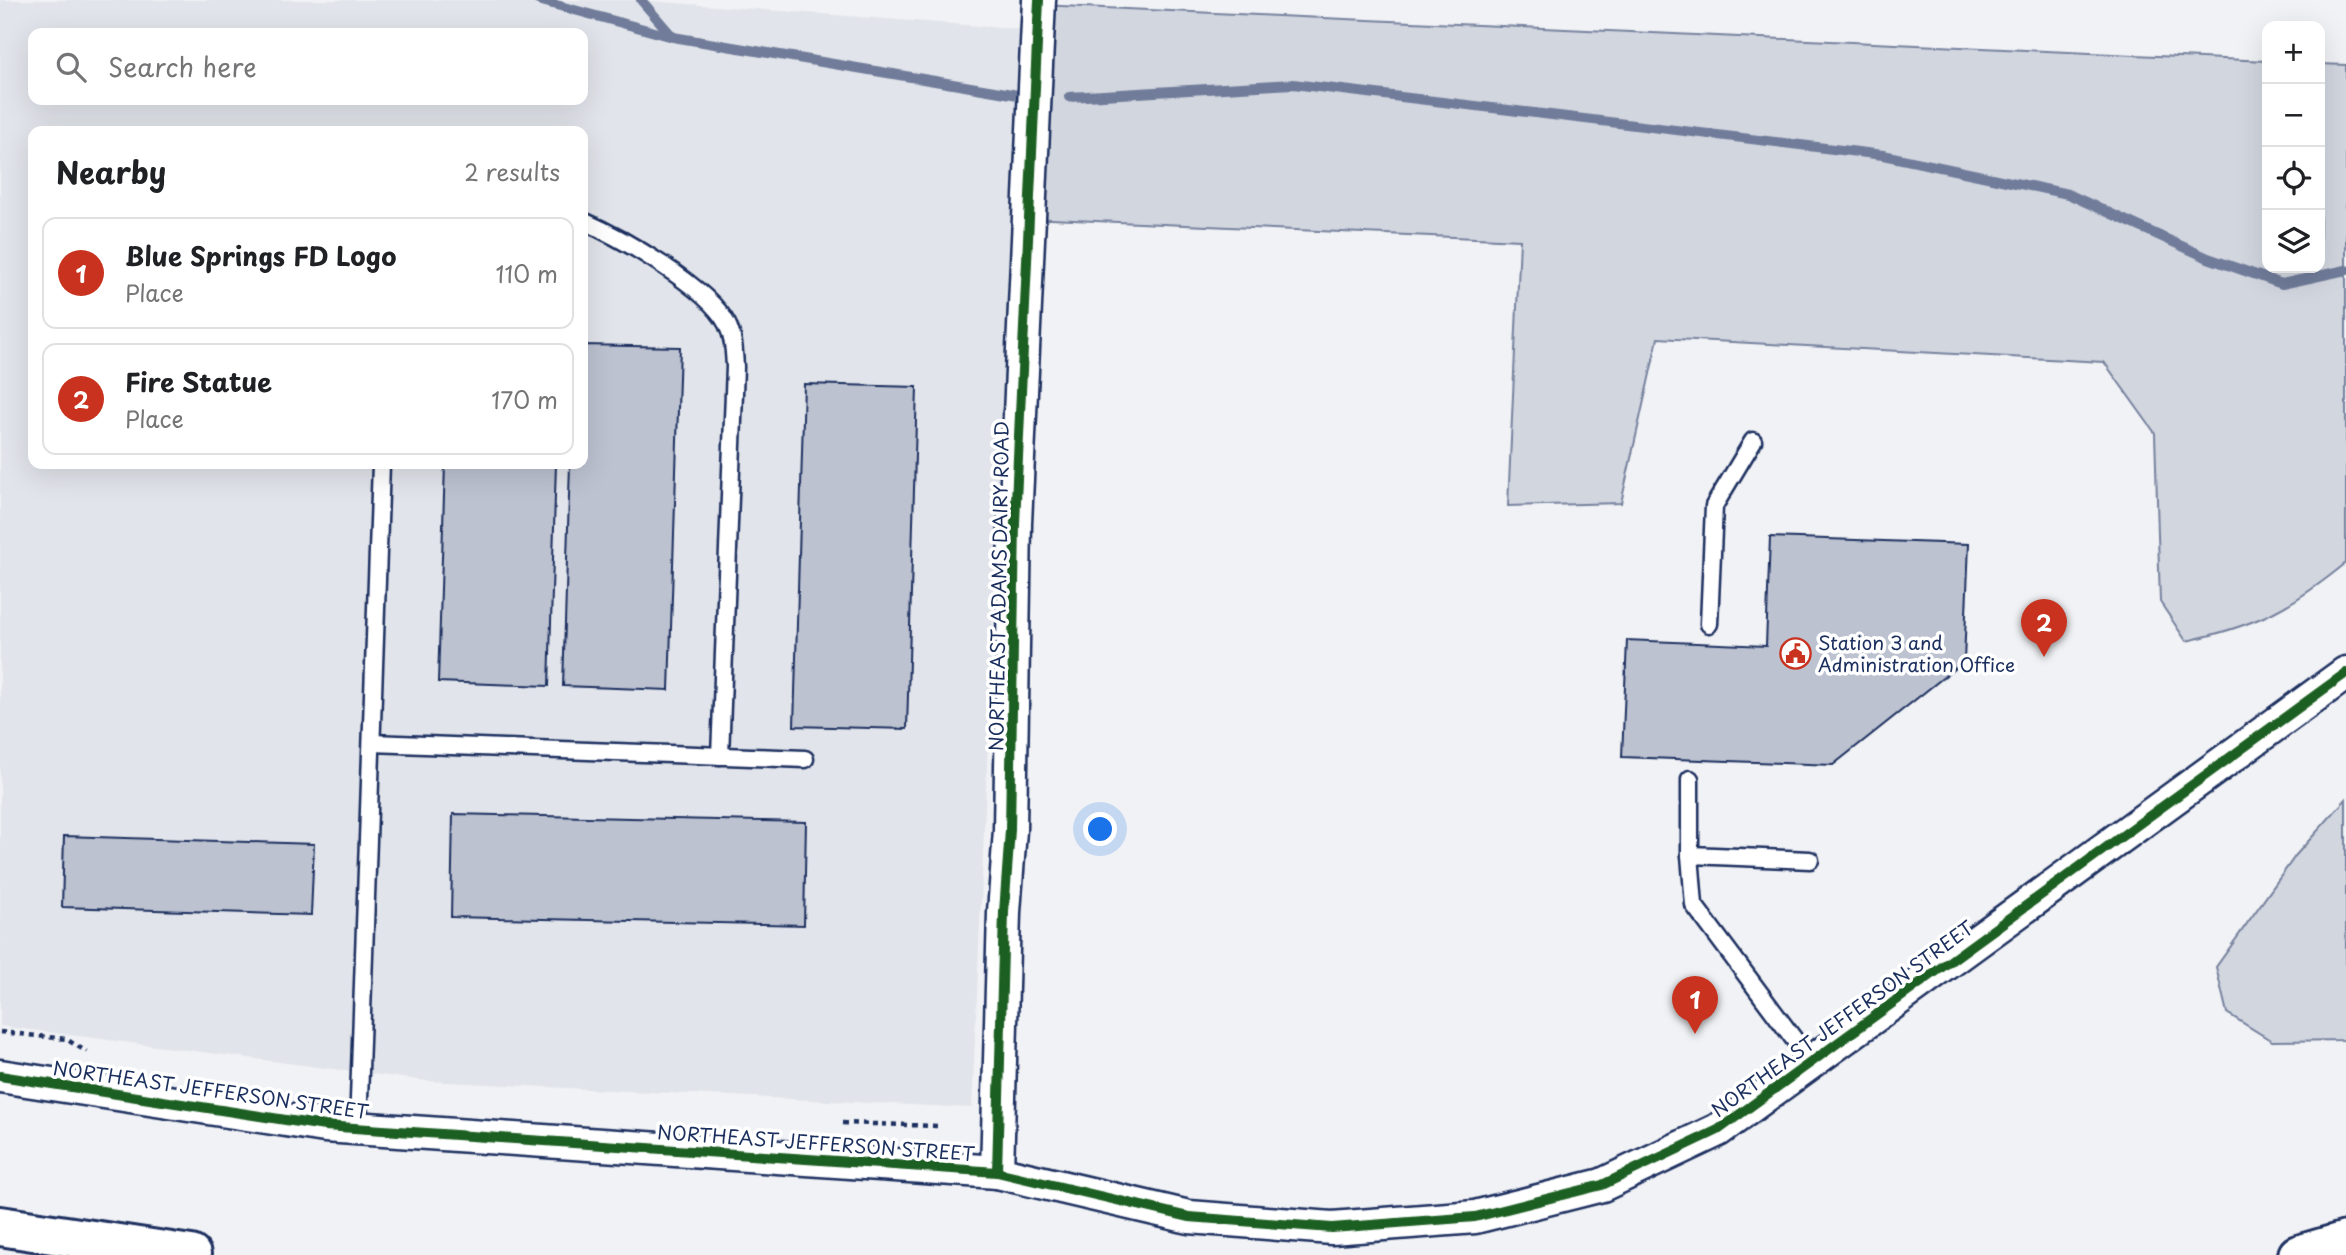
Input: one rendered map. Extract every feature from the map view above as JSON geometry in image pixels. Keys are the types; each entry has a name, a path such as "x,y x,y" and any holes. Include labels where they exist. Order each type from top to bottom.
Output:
{"highway":[{"path":"0,1226 191,1255"},
{"path":"2298,1255 2346,1241"}],"street":[{"name":"NORTHEAST ADAMS DAIRY ROAD","path":"997,1172 1004,912 1010,830 1015,511 1039,0"},
{"name":"NORTHEAST JEFFERSON STREET","path":"0,1076 358,1128 997,1172 1189,1217 1332,1228 1475,1217 1602,1185 1718,1130 2346,673"}],"lane":[{"path":"588,223 605,231 704,295 726,322 732,335 735,367 720,756"},
{"path":"1709,624 1714,506 1753,441"},
{"path":"358,1128 382,469"},
{"path":"372,743 805,759"},
{"path":"1690,779 1690,855 1694,905 1811,1062"},
{"path":"1690,855 1810,860"}],"path":[{"path":"0,1032 66,1039 94,1057"},
{"path":"832,1123 939,1126"}],"shaded area":[{"path":"0,0 635,0 1019,29 972,1108 426,1081 0,1026"},
{"path":"1039,5 2262,61 2262,273 2325,273 2325,64 2346,65 2346,563 2308,592 2272,613 2233,629 2186,641 2160,602 2155,433 2104,362 1658,338 1621,503 1508,506 1520,240 1029,218"},
{"path":"2346,799 2346,1040 2272,1041 2227,1013 2216,967 2296,855"}],"building":[{"path":"588,345 680,347 669,690 563,686 570,469 588,469"},
{"path":"804,384 917,387 907,729 794,726"},
{"path":"445,469 556,469 549,686 438,682"},
{"name":"Station 3 and Administration Office","path":"1770,537 1969,544 1964,661 1833,765 1622,757 1627,640 1766,646"},
{"path":"453,814 806,822 804,925 451,917"},
{"path":"64,836 314,844 311,915 62,907"}],"waterway":[{"path":"538,0 673,37 1018,95"},
{"path":"641,0 673,37"},
{"path":"1069,97 1293,84 1883,155 2068,194 2208,258 2282,284 2346,270"}],"cycle path":[{"path":"997,1172 1004,912 1010,830 1015,523 1039,0"},
{"path":"0,1076 325,1126 997,1172 1189,1217 1332,1228 1475,1217 1602,1185 1718,1130 2346,673"}],"place":[{"name":"Station 3 and Administration Office","path":"1795,653"},
{"name":"Fire Statue","path":"2044,657"},
{"name":"Blue Springs FD Logo","path":"1695,1034"}]}
